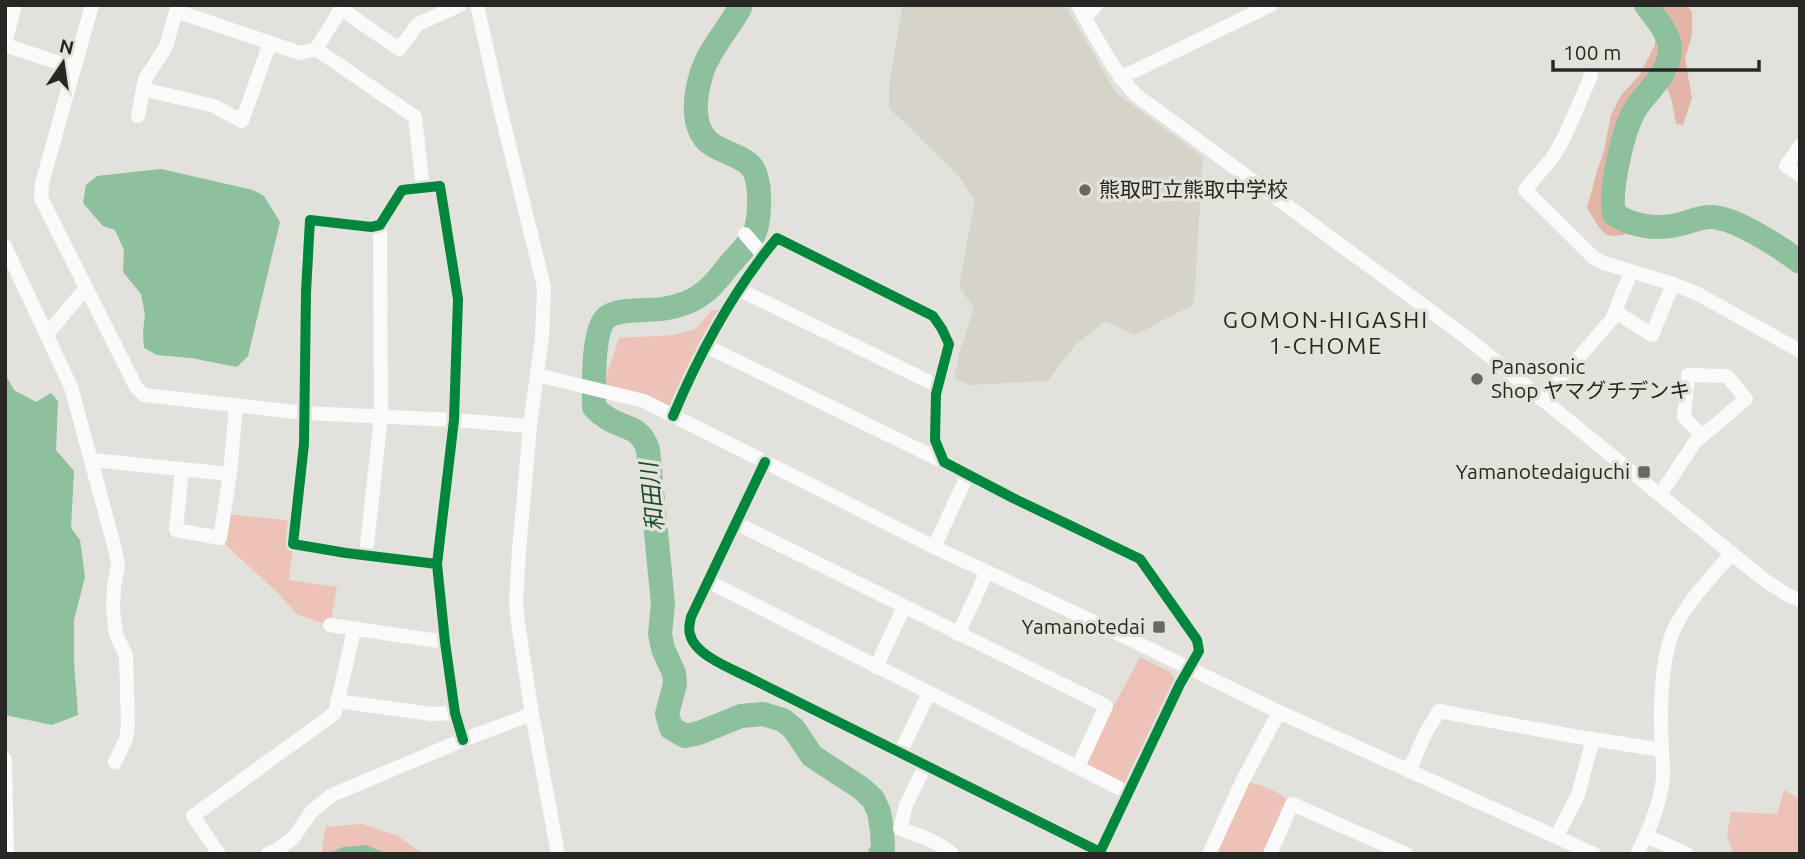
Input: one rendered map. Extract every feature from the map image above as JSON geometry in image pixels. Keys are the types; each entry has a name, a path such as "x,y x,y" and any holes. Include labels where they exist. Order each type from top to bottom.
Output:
{"street":[{"path":"15,5 5,44 74,68"},
{"path":"92,5 42,183 41,198 136,387 144,395 305,413 530,426"},
{"path":"138,116 145,79 166,47 176,11 300,53 316,49 341,9 399,49 418,24 460,5"},
{"path":"477,5 544,287 542,337 530,426 516,601 532,714 558,854"},
{"path":"1096,5 1081,12 1120,78 1136,95 1466,337 1763,579 1800,600"},
{"path":"1120,78 1271,5"},
{"path":"143,89 214,106 242,121 270,43"},
{"path":"316,49 415,117 424,188"},
{"path":"1591,76 1564,138 1553,157 1525,190 1594,258 1698,294 1800,351"},
{"path":"1800,145 1786,166 1800,175"},
{"path":"366,555 381,416 380,225 402,190 440,186 458,299 454,420 437,565 455,713 463,740"},
{"path":"380,225 371,227 310,220 304,444 293,544 437,565"},
{"path":"745,234 759,252"},
{"path":"673,416 706,346 759,252 777,238 933,316 949,344 936,394 935,440 944,462"},
{"path":"5,246 71,387 115,549 118,564 113,609 116,634 126,656 128,726 126,739 115,762"},
{"path":"1542,400 1616,313 1631,272"},
{"path":"1616,313 1652,335 1673,284"},
{"path":"47,334 86,288"},
{"path":"738,289 938,386"},
{"path":"706,346 1140,559 1197,640 1199,651 1100,852 750,678 709,657 696,647 689,634 691,617 765,462"},
{"path":"1660,495 1695,442 1746,399 1727,376 1688,374 1684,417 1702,436"},
{"path":"537,375 644,401 934,547 1188,669 1594,854"},
{"path":"182,470 176,530 220,538 230,474 236,406"},
{"path":"92,460 230,474"},
{"path":"934,547 968,474"},
{"path":"736,523 1107,706 1078,767"},
{"path":"1637,854 1659,800 1663,775 1664,669 1672,634 1683,612 1732,553"},
{"path":"958,634 987,572"},
{"path":"707,581 1129,793"},
{"path":"876,667 904,607"},
{"path":"330,625 445,642"},
{"path":"219,854 193,816 335,713 354,630"},
{"path":"900,753 929,693"},
{"path":"337,701 432,714 455,713"},
{"path":"1409,771 1425,734 1439,711 1662,750"},
{"path":"1209,854 1237,792 1279,712"},
{"path":"268,854 293,838 312,811 332,795 532,714"},
{"path":"1556,837 1578,795 1593,739"},
{"path":"5,759 7,854"},
{"path":"925,766 906,805 900,829 919,835 952,854"},
{"path":"1270,854 1292,804 1406,854"},
{"path":"1646,836 1687,854"}],"shaded area":[{"name":"熊取町立熊取中学校","path":"902,5 1065,5 1120,96 1203,157 1194,304 1135,335 1105,321 1075,345 1048,381 969,385 954,378 974,308 959,287 975,200 951,168 889,108 889,88"},
{"path":"1636,5 1687,5 1692,12 1692,35 1685,59 1692,98 1683,125 1676,124 1668,91 1661,81 1655,78 1635,106 1623,130 1609,205 1616,220 1639,231 1612,236 1598,226 1587,208 1604,151 1611,115 1622,94 1639,76 1655,45 1655,29"},
{"path":"161,169 253,190 264,196 280,222 248,356 237,367 157,355 144,348 145,314 141,294 123,272 124,250 115,230 103,226 83,203 86,185 97,176"},
{"path":"712,310 726,310 673,416 603,390 619,338 673,335 696,329"},
{"path":"5,374 14,390 36,402 51,393 58,401 56,450 74,471 71,528 80,540 85,577 74,620 78,715 52,725 5,715"},
{"path":"224,514 296,521 289,580 337,587 330,625 298,615 229,548 220,538"},
{"path":"1140,657 1170,672 1180,684 1129,793 1078,767 1106,706 1115,704"},
{"path":"1243,780 1276,792 1292,804 1270,854 1209,854"},
{"path":"1784,790 1800,799 1800,854 1733,854 1727,835 1731,812 1777,814"},
{"path":"362,824 398,836 423,854 321,854 326,827"},
{"path":"366,845 388,854 328,854 343,847"}],"waterway":[{"name":"和田川","path":"740,5 705,64 697,93 696,114 702,134 709,142 744,161 755,172 759,196 756,229 745,247 714,284 698,297 672,307 624,311 606,318 601,325 596,347 594,407 610,420 635,431 645,441 648,450 663,604 660,634 663,649 674,673 675,684 667,714 671,728 685,736 741,716 763,714 783,720 794,729 812,756 873,799 879,812 882,830 883,849 880,854"},
{"path":"1646,5 1667,36 1669,56 1663,72 1636,108 1626,130 1615,175 1614,214 1629,222 1655,227 1673,226 1705,217 1723,219 1758,235 1800,262"}],"cycle path":[{"path":"437,564 293,544 304,444 310,220 371,227 380,225 402,190 440,186 458,299 454,420 437,564 455,713 463,740"},
{"path":"673,416 718,323 777,238 933,316 949,344 936,394 935,440 944,462 1140,559 1197,640 1199,651 1180,684 1100,852 724,666 706,655 693,642 689,632 691,617 765,462"}],"place":[{"name":"熊取町立熊取中学校","path":"1085,190"},
{"name":"Panasonic Shop ヤマグチデンキ","path":"1477,379"},
{"name":"Yamanotedaiguchi","path":"1644,472"},
{"name":"Yamanotedai","path":"1159,627"}],"district":[{"name":"GOMON-HIGASHI 1-CHOME","path":"1326,333"}]}
